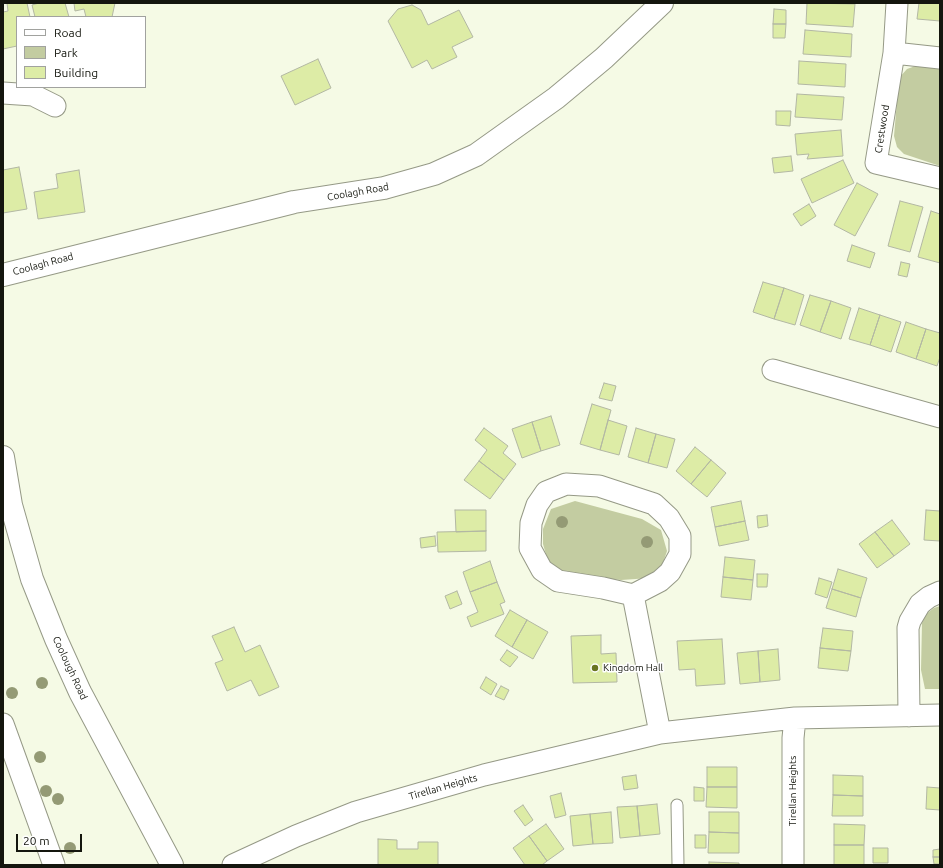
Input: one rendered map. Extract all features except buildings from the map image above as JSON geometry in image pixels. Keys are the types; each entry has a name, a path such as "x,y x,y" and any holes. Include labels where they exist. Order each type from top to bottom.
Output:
{"street":[{"name":"Coolagh Road","path":"3,275 294,202 384,188 434,174 476,155 550,103 604,58 662,3"},
{"name":"Crestwood","path":"897,3 894,53 876,163 940,178"},
{"path":"894,53 940,58"},
{"path":"3,92 33,95 55,106"},
{"path":"773,370 940,417"},
{"name":"Coolough Road","path":"3,457 11,505 32,579 56,639 80,692 172,865"},
{"path":"566,484 599,486 654,504 669,518 680,536 680,554 670,572 660,581 633,595 603,588 558,581 542,570 530,548 531,523 537,506 546,492 566,484"},
{"path":"909,716 908,628 910,620 920,604 929,597 940,592"},
{"path":"633,595 660,733"},
{"name":"Tirellan Heights","path":"233,865 296,836 356,812 484,775 660,733 795,718 940,715"},
{"name":"Tirellan Heights","path":"793,865 793,738 795,718"},
{"path":"3,724 54,865"}],"lane":[{"path":"677,805 678,865"}],"green space":[{"path":"921,64 940,68 940,166 904,154 897,147 894,136 899,78 907,69"},
{"path":"575,501 642,519 661,530 667,551 662,566 650,578 621,580 563,575 549,565 543,544 543,529 551,509"},
{"path":"940,606 940,689 925,689 921,670 922,623 926,614 934,608"}],"place":[{"name":"Kingdom Hall","path":"595,668"}]}
